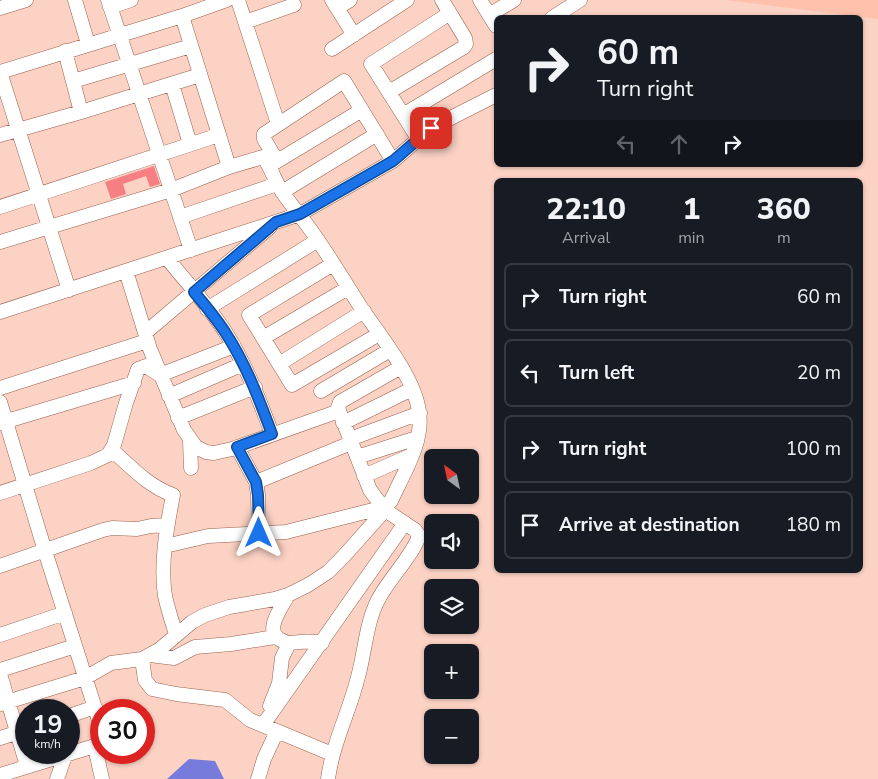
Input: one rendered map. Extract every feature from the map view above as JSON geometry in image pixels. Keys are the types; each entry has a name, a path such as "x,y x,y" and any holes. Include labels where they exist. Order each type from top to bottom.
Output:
{"street":[{"path":"0,8 26,0"},
{"path":"75,0 88,44"},
{"path":"131,0 109,3 190,250"},
{"path":"69,290 0,72 228,0"},
{"path":"238,0 278,124"},
{"path":"350,0 334,4 354,35"},
{"path":"332,49 407,0"},
{"path":"389,92 466,44 465,38 442,0"},
{"path":"480,0 493,21"},
{"path":"499,15 514,0"},
{"path":"557,15 580,0"},
{"path":"245,22 294,4"},
{"path":"419,140 371,64 450,12"},
{"path":"182,16 229,167"},
{"path":"73,81 191,46"},
{"path":"65,51 82,112"},
{"path":"403,115 494,60"},
{"path":"0,135 82,112 200,75"},
{"path":"268,164 274,156 263,136 266,132 344,81 393,161"},
{"path":"172,84 190,144"},
{"path":"0,312 300,214 393,161 431,128 444,120 494,96"},
{"path":"268,164 362,110"},
{"path":"180,217 279,188 377,134"},
{"path":"0,207 219,136"},
{"path":"0,242 171,190 229,167 261,157 268,164 279,188 318,240 390,350 412,388 420,414 418,438 412,455 391,501 328,572 288,595 229,607 205,615 192,622 146,657"},
{"path":"0,388 146,337 194,292 276,222"},
{"path":"207,309 318,240"},
{"path":"167,258 234,346 255,387 272,434"},
{"path":"333,264 249,316 292,385 379,334"},
{"path":"126,271 160,375 190,441 191,468"},
{"path":"263,338 348,288"},
{"path":"279,364 364,312"},
{"path":"160,375 234,346"},
{"path":"321,391 390,350"},
{"path":"169,396 243,364"},
{"path":"0,493 108,455 112,450 138,369 146,366 160,375"},
{"path":"328,779 332,754 359,676 370,623 377,602 418,539 418,533 384,509 370,490 338,408 340,402 401,367"},
{"path":"3,422 134,383"},
{"path":"178,418 255,387"},
{"path":"190,441 206,452 214,453 272,434 341,417 412,388"},
{"path":"0,402 3,422 25,485 92,699"},
{"path":"256,482 350,441 420,414"},
{"path":"357,456 418,438"},
{"path":"237,447 256,482 259,533"},
{"path":"112,450 158,490 173,495 165,546 165,596 176,634"},
{"path":"364,476 412,455"},
{"path":"165,546 208,536 286,532 384,509"},
{"path":"266,720 405,523"},
{"path":"0,566 112,528 132,530 167,525"},
{"path":"275,637 272,633 272,627 288,595"},
{"path":"0,635 65,613"},
{"path":"4,703 85,678 111,663 146,657 174,658 195,647 275,637 289,643 322,642"},
{"path":"266,720 278,683 282,658 289,643"},
{"path":"0,670 76,646"},
{"path":"146,657 145,680 152,689 225,700 241,714 266,720 276,732 332,754"},
{"path":"0,674 4,703 15,720"},
{"path":"258,779 264,759 276,732"},
{"path":"0,738 15,733"},
{"path":"0,775 35,764"},
{"path":"57,779 62,764"},
{"path":"100,764 102,779"}],"shaded area":[{"path":"726,0 878,0 878,19 863,17 863,15 846,15"},
{"path":"189,759 215,761 224,779 167,779"}],"building":[{"path":"154,166 160,184 150,187 146,176 123,184 126,194 111,199 105,182"}],"route":[{"path":"259,533 256,482 237,447 272,434 255,387 234,346 225,331 194,292 276,222 300,214 393,161 431,128"}]}
